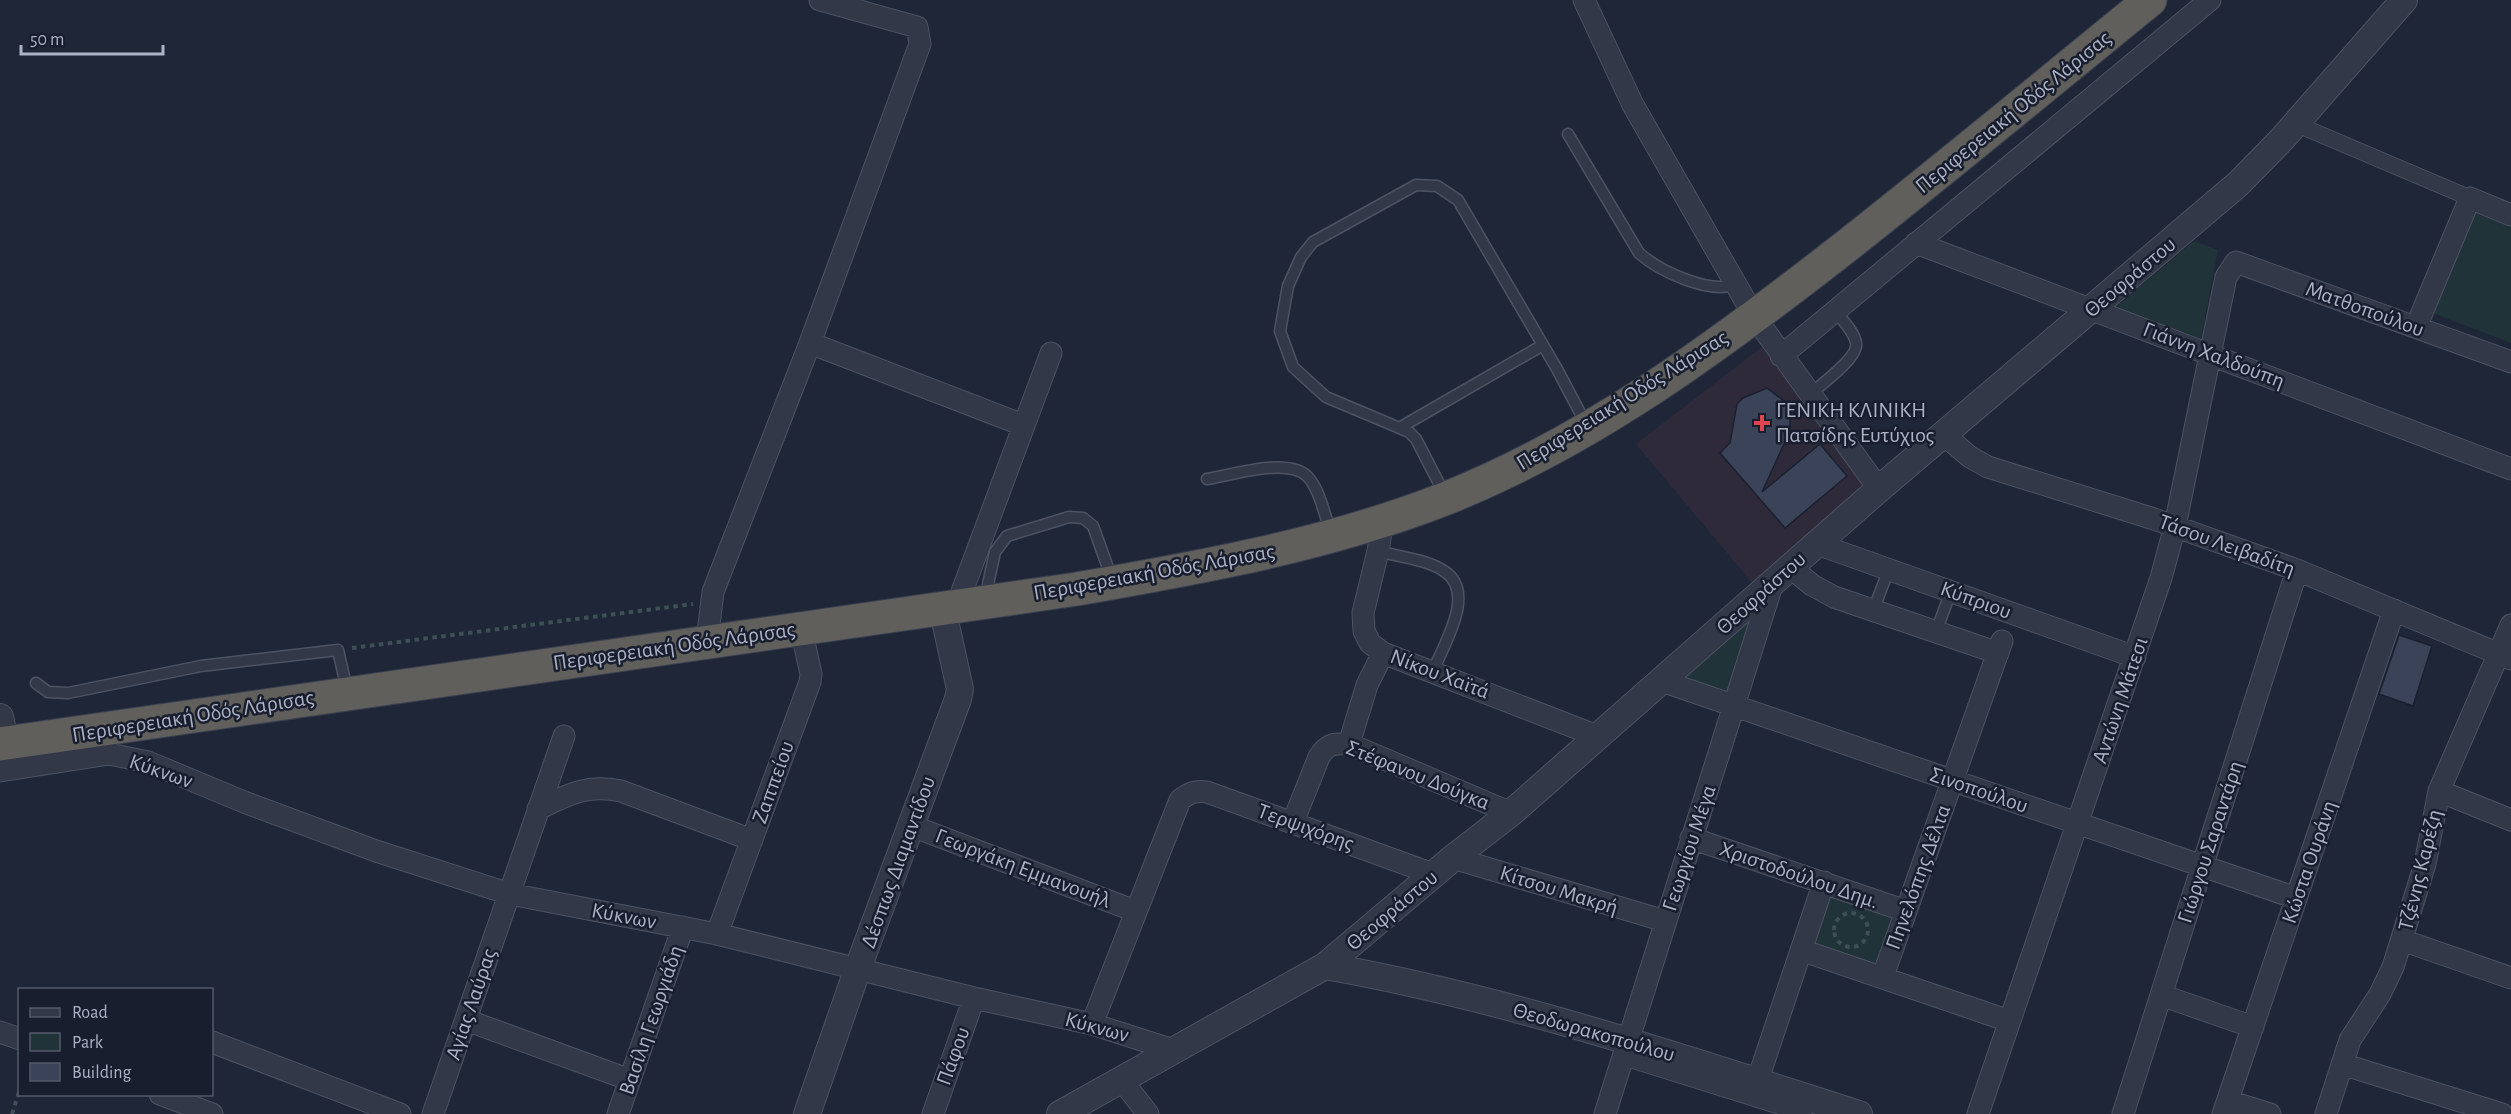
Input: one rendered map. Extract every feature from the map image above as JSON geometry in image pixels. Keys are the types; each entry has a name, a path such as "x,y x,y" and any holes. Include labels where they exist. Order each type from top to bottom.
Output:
{"highway":[{"name":"Περιφερειακή Οδός Λάρισας","path":"2,744 106,742 348,692 1114,582 1241,559 1383,520 1446,498 1512,469 1588,427 1659,383 1754,316 1884,216 2150,0"}],"street":[{"path":"707,641 711,602 810,343 920,44 916,27 820,0"},
{"path":"1584,0 1629,97 1754,316 1879,489"},
{"path":"1781,356 2210,0"},
{"name":"Θεοφράστου","path":"1060,1114 1325,966 1443,866 1511,813 1879,489 2238,184 2296,124 2404,0"},
{"path":"2296,124 2511,215"},
{"path":"2416,327 2470,198"},
{"name":"Γιάννη Χαλδούπη","path":"1916,243 2511,469"},
{"name":"Ματθοπούλου","path":"2226,277 2236,262 2511,362"},
{"name":"Αντώνη Μάτεσι","path":"1978,1114 2135,657 2175,526 2226,277"},
{"path":"810,343 1023,425"},
{"path":"961,605 1023,425 1051,352"},
{"name":"Τάσου Λειβαδίτη","path":"1944,435 1970,457 1988,467 2175,526 2297,570 2505,656"},
{"name":"Νίκου Χαϊτά","path":"1383,520 1363,613 1364,631 1370,643 1383,653 1597,736"},
{"name":"Κύπριου","path":"1817,544 2135,657"},
{"name":"Γιώργου Σαραντάρη","path":"2123,1114 2297,570"},
{"path":"1782,575 1873,611 1936,632"},
{"name":"Γεωργίου Μέγα","path":"1605,1114 1691,838 1782,575"},
{"name":"Δέσπως Διαμαντίδου","path":"807,1114 858,968 958,699 961,605"},
{"name":"Κώστα Ουράνη","path":"2225,1107 2394,610"},
{"name":"Τζένης Καρέζη","path":"2326,1114 2350,1040 2388,979 2425,864 2439,791 2505,656 2511,625"},
{"name":"Ζαππείου","path":"717,934 810,682 811,674 801,628"},
{"name":"Πηνελόπης Δέλτα","path":"1883,976 2000,647 1936,632"},
{"path":"1349,744 1367,685 1383,653"},
{"name":"Σινοπούλου","path":"1662,681 2296,898"},
{"name":"Αγίας Λαύρας","path":"433,1114 564,736"},
{"name":"Κύκνων","path":"106,742 244,802 376,851 510,894 717,934 974,998 1092,1024 1173,1050"},
{"name":"Στέφανου Δούγκα","path":"1293,822 1324,748 1334,743 1349,744 1511,813"},
{"path":"538,809 583,790 602,788 621,791 752,840"},
{"name":"Τερψιχόρης","path":"1135,911 1180,800 1198,791 1207,792 1293,822 1443,866"},
{"path":"2439,791 2511,820"},
{"name":"Γεωργάκη Εμμανουήλ","path":"912,826 1135,911"},
{"name":"Χριστοδούλου Δημ.","path":"1691,838 1906,911"},
{"name":"Κίτσου Μακρή","path":"1443,866 1665,921"},
{"path":"1757,1082 1824,882"},
{"path":"1092,1024 1135,911"},
{"name":"Βασίλη Γεωργιάδη","path":"618,1114 682,927"},
{"path":"2402,940 2511,978"},
{"path":"1801,950 1883,976 2009,1022"},
{"name":"Θεοδωρακοπούλου","path":"1325,966 1394,978 1466,995 1625,1049 1757,1082 1859,1114"},
{"path":"2161,995 2253,1027"},
{"name":"Πάφου","path":"933,1114 974,998"},
{"path":"466,1020 630,1080"},
{"path":"0,1032 18,1038"},
{"path":"213,1042 400,1114"},
{"path":"1625,1049 1804,1114"},
{"path":"2342,1064 2475,1110 2502,1114"},
{"path":"1121,1079 1148,1114"},
{"path":"166,1096 212,1114"},
{"path":"2225,1107 2270,1114"}],"lane":[{"path":"1568,134 1639,253 1666,272 1722,289 1736,284"},
{"path":"1446,498 1416,439 1401,427 1369,417 1326,397 1293,367 1280,331 1288,286 1301,257 1313,242 1416,185 1437,186 1458,201 1543,345 1588,427"},
{"path":"1809,395 1853,356 1857,345 1854,336 1835,311"},
{"path":"1401,427 1543,345"},
{"path":"1207,479 1277,466 1299,471 1307,476 1313,485 1332,535"},
{"path":"961,605 1007,536 1069,518 1083,518 1093,526 1114,582"},
{"path":"1378,551 1427,564 1444,571 1455,580 1460,594 1459,608 1433,671"},
{"path":"1873,611 1889,569"},
{"path":"1936,632 1951,591"},
{"path":"36,683 48,692 68,693 201,666 338,650 348,692"}],"path":[{"path":"338,650 711,602"},
{"path":"1854,912 1862,916 1869,930 1861,945 1850,948 1840,944 1834,935 1834,924 1838,917 1854,912"},
{"path":"12,1114 18,1095"}],"shaded area":[{"path":"1763,346 1870,486 1754,585 1636,444"}],"green space":[{"path":"2473,208 2511,224 2511,343 2430,312"},
{"path":"2194,241 2218,250 2201,338 2115,308"},
{"path":"1748,618 1751,619 1725,700 1678,682"},
{"path":"1826,895 1892,917 1874,969 1808,947"}],"building":[{"path":"1767,388 1784,401 1790,416 1790,431 1762,492 1820,444 1847,476 1785,528 1720,453 1730,443 1737,404 1743,398"},
{"path":"2399,635 2432,646 2413,706 2379,694"}],"place":[{"name":"ΓΕΝΙΚΗ ΚΛΙΝΙΚΗ Πατσίδης Ευτύχιος","path":"1762,423"}]}
